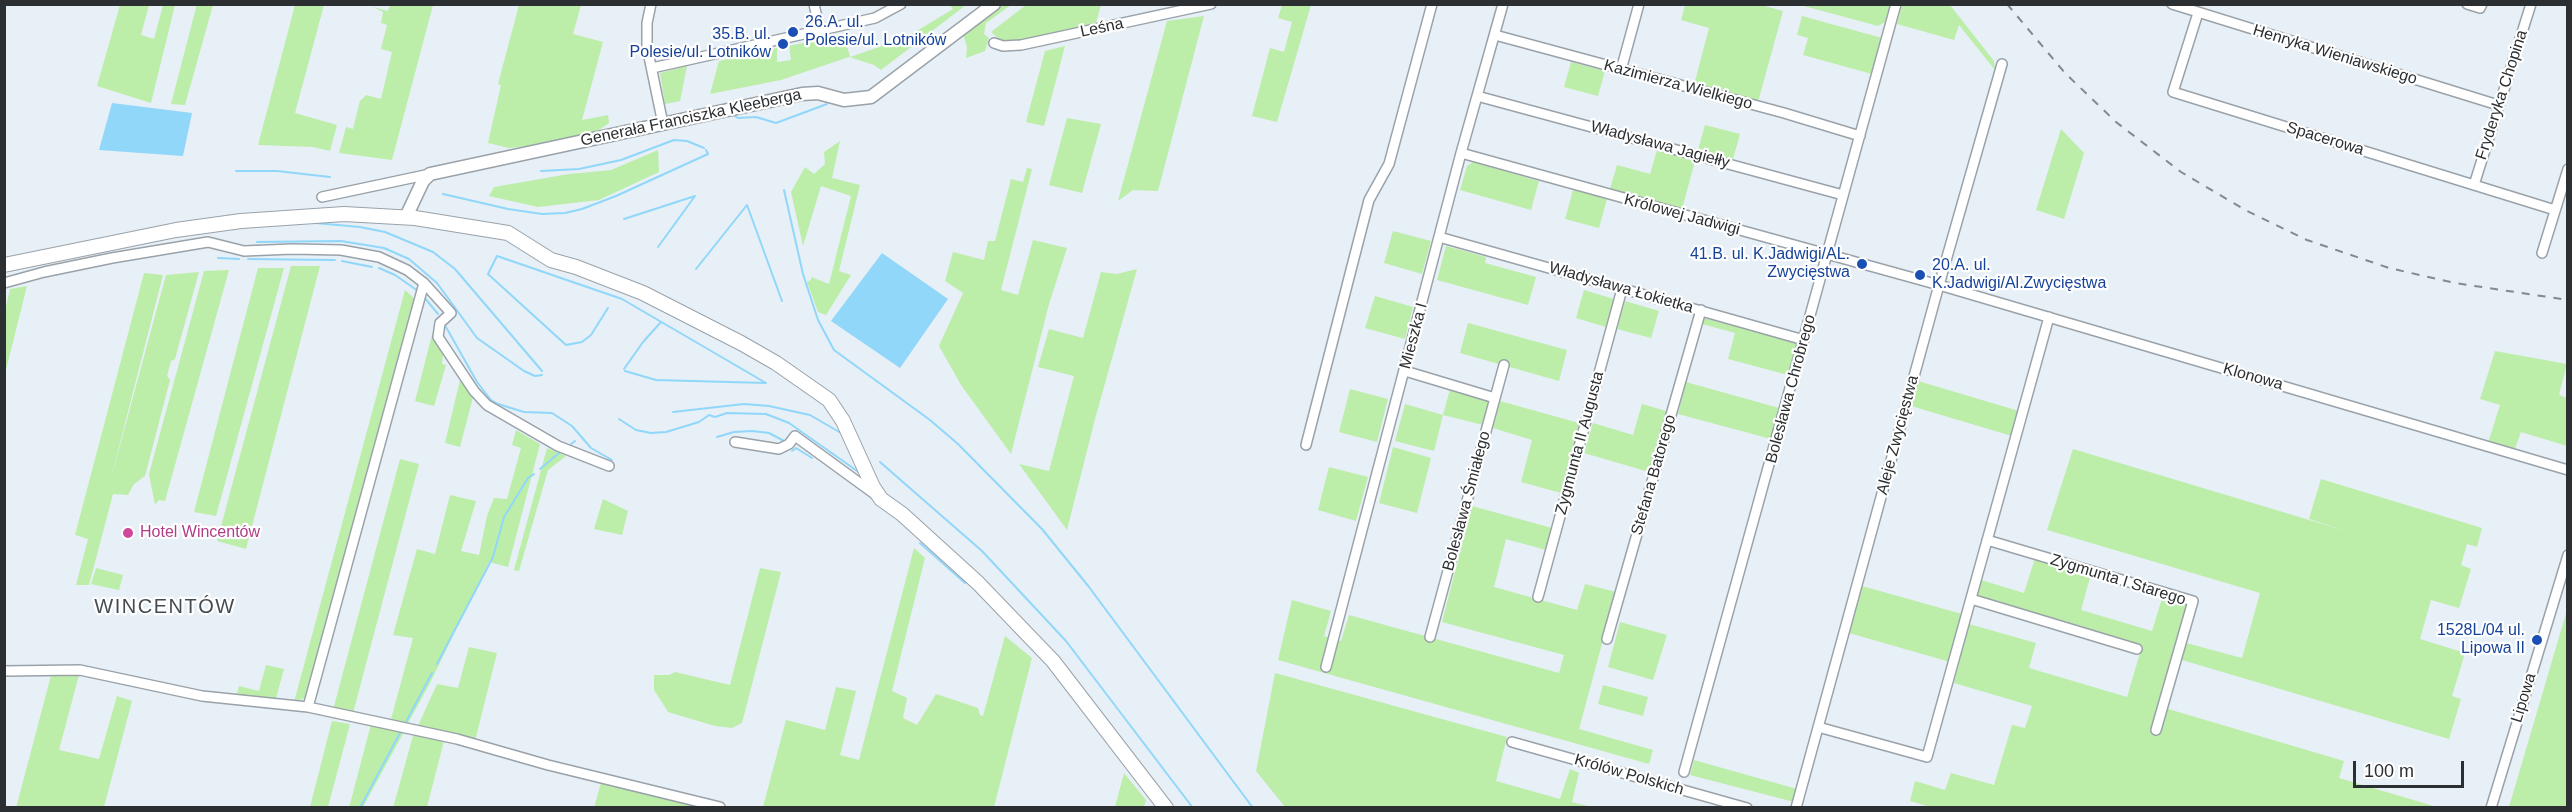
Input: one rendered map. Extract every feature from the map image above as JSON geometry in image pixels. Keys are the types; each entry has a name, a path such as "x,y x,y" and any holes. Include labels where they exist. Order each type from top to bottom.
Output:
{"highway":[{"path":"4,265 141,236 241,221 339,214 406,217 508,232 540,255 643,293 776,363 829,400 836,408 873,487 881,499 902,514 978,583 1053,661 1166,807"}],"main road":[{"name":"Generała Franciszka Kleeberga","path":"430,174 812,93 844,100 871,97 994,4"},
{"path":"406,217 423,181 430,174"}],"street":[{"path":"651,4 646,34 663,124"},
{"path":"814,4 820,31"},
{"path":"652,68 875,18 901,4"},
{"name":"Leśna","path":"994,43 1010,46 1021,45 1211,4"},
{"path":"1306,445 1369,200 1389,164 1432,4"},
{"name":"Mieszka I","path":"1326,668 1461,153 1503,4"},
{"path":"1621,70 1639,4"},
{"name":"Bolesława Chrobrego","path":"1684,772 1896,4"},
{"name":"Henryka Wieniawskiego","path":"2172,4 2498,105"},
{"path":"2468,4 2480,8 2482,4"},
{"name":"Fryderyka Chopina","path":"2474,185 2531,4"},
{"name":"Spacerowa","path":"2198,13 2173,92 2555,210"},
{"name":"Kazimierza Wielkiego","path":"1495,35 1784,113 1860,136"},
{"name":"Aleje Zwycięstwa","path":"1796,807 2002,64"},
{"name":"Władysława Jagiełły","path":"1477,96 1843,195"},
{"name":"Królowej Jadwigi","path":"1461,153 1939,285"},
{"path":"2542,253 2568,170"},
{"name":"Generała Franciszka Kleeberga","path":"322,196 430,174"},
{"name":"Władysława Łokietka","path":"1439,237 1804,340"},
{"path":"4,283 112,258 208,242 244,251 292,249 366,253 398,264 424,283 451,313 440,323 438,337 474,392 487,405 558,446 609,466"},
{"path":"308,707 424,283"},
{"name":"Klonowa","path":"1939,285 2568,470"},
{"name":"Zygmunta II Augusta","path":"1538,597 1622,289"},
{"name":"Stefana Batorego","path":"1607,639 1701,310"},
{"path":"1818,727 1927,757 2049,317"},
{"name":"Bolesława Śmiałego","path":"1430,637 1503,365"},
{"path":"1405,371 1496,398"},
{"path":"735,442 779,449 789,444 795,436 881,499"},
{"name":"Zygmunta I Starego","path":"1987,540 2193,601 2156,730"},
{"name":"Lipowa","path":"2491,807 2568,555"},
{"path":"1971,599 2137,649"},
{"path":"4,670 72,669 202,696 308,707 458,739 548,765 720,807"},
{"name":"Królów Polskich","path":"1512,742 1747,807"}],"green space":[{"path":"197,4 213,5 185,105 171,104"},
{"path":"120,5 149,5 141,35 154,39 163,5 175,5 151,103 97,86"},
{"path":"295,5 324,5 295,113 337,125 330,151 313,147 258,145"},
{"path":"390,5 433,5 392,160 339,153 346,127 353,129 360,101 366,95 381,99 392,52 381,49 387,25 381,23 383,12 373,7 388,11"},
{"path":"519,5 581,5 573,34 603,42 582,120 608,115 609,123 596,132 509,148 488,143 501,85 498,84"},
{"path":"950,5 966,5 881,70 874,65 849,57 781,80 710,94 719,61 777,48 777,62 791,60 789,46 844,34 850,57 905,38 953,9"},
{"path":"1001,5 1011,5 986,23 984,34 989,38 985,51 966,58 967,47 963,34"},
{"path":"1026,5 1101,5 1095,26 1010,42 1000,40 991,32"},
{"path":"1282,5 1311,5 1277,122 1252,116 1270,48 1284,52 1292,22 1278,18"},
{"path":"1685,5 1761,5 1783,11 1758,102 1694,85 1709,28 1681,20"},
{"path":"1800,5 1890,5 1885,22 1878,26"},
{"path":"1902,5 1950,5 1994,61 1995,70 1959,25 1954,40 1897,24"},
{"path":"1204,16 1158,191 1133,190 1118,201 1167,21"},
{"path":"1802,16 1882,38 1872,74 1803,55 1808,38 1797,35"},
{"path":"1065,46 1044,126 1026,122 1045,51"},
{"path":"1571,62 1605,71 1598,96 1564,87"},
{"path":"687,66 680,101 665,104 660,73"},
{"path":"1067,118 1101,124 1082,193 1049,185"},
{"path":"1705,125 1740,134 1733,159 1698,150"},
{"path":"2061,129 2084,153 2064,219 2036,210"},
{"path":"840,141 832,178 860,185 839,271 851,275 826,315 818,312 807,282 811,280 811,277 829,284 851,196 821,186 803,246 791,192 805,167 814,174 825,164 824,152"},
{"path":"658,150 659,172 599,200 538,207 489,196 494,187 569,174 611,170"},
{"path":"1657,150 1695,161 1682,209 1610,189 1617,165 1650,174"},
{"path":"1473,162 1539,181 1531,210 1460,190 1467,166"},
{"path":"1027,168 1032,169 1001,290 1018,295 1033,240 1067,248 1049,304 1011,454 961,385 939,346 963,293 945,281 953,252 984,260 988,241 995,241 1011,179 1023,182"},
{"path":"1573,190 1607,199 1599,228 1565,219"},
{"path":"1393,231 1431,241 1422,274 1384,263"},
{"path":"1446,246 1486,257 1485,263 1536,277 1528,305 1437,280"},
{"path":"291,266 320,266 246,549 217,541"},
{"path":"258,268 284,268 216,516 194,512"},
{"path":"1137,269 1067,530 1019,464 1049,471 1074,376 1038,367 1049,329 1083,338 1101,272 1117,274"},
{"path":"229,270 165,501 159,500 155,505 149,474 204,271"},
{"path":"199,272 175,359 171,361 167,376 170,380 145,476 134,484 128,495 113,494 89,585 76,585 88,539 75,535 144,273 163,275 109,486 166,275"},
{"path":"27,286 5,374 5,311 10,289"},
{"path":"405,290 416,300 308,697 294,702"},
{"path":"1584,290 1614,299 1606,327 1576,318"},
{"path":"1375,296 1413,307 1405,339 1365,328"},
{"path":"1625,301 1659,311 1651,338 1617,329"},
{"path":"1704,318 1797,343 1788,375 1728,359 1735,333 1702,324"},
{"path":"1468,323 1567,350 1559,381 1460,353"},
{"path":"433,331 443,355 442,364 446,365 434,406 415,401"},
{"path":"2495,351 2567,364 2559,395 2567,398 2567,446 2521,432 2514,451 2488,443 2500,405 2480,399"},
{"path":"460,380 473,397 460,447 445,443"},
{"path":"1918,381 2019,411 2012,436 1911,406"},
{"path":"1686,382 1779,408 1771,439 1678,414"},
{"path":"1350,389 1388,399 1377,442 1339,432"},
{"path":"1450,389 1489,400 1483,425 1443,415"},
{"path":"1500,401 1579,423 1561,493 1521,482 1532,440 1493,428"},
{"path":"1405,404 1443,415 1434,451 1395,441"},
{"path":"1642,404 1666,411 1649,472 1584,453 1593,423 1633,435"},
{"path":"516,430 540,444 508,567 489,562 407,725 390,723 413,638 393,635 417,549 435,554 450,495 476,501 461,551 479,555 487,516 494,498 507,499 521,448 512,445"},
{"path":"1393,447 1431,458 1417,513 1379,503"},
{"path":"547,448 566,456 548,470 519,571 514,570"},
{"path":"2073,449 2346,531 2309,519 2321,479 2482,528 2477,547 2467,544 2461,565 2471,569 2459,608 2431,600 2420,639 2465,653 2452,696 2461,699 2449,739 2182,660 2186,643 2242,658 2260,593 2047,530"},
{"path":"400,459 419,464 353,713 333,710"},
{"path":"1329,467 1368,477 1356,521 1318,510"},
{"path":"603,499 628,511 622,535 594,529"},
{"path":"1472,506 1552,528 1546,550 1506,539 1494,587 1577,610 1585,584 1616,592 1579,729 1653,750 1649,764 1278,660 1292,600 1331,611 1324,636 1341,641 1349,615 1559,673 1564,655 1442,622"},
{"path":"914,548 925,558 892,691 907,698 903,718 917,725 936,694 978,708 980,715 983,716 1005,636 1032,658 994,807 763,807 786,720 825,730 836,687 856,691 840,755 859,760"},
{"path":"2035,558 2091,574 2081,610 2152,631 2163,595 2187,602 2158,706 2344,761 2339,778 2437,807 1934,808 1910,801 1915,781 1945,790 1951,773 1994,785 2012,725 2025,728 2032,706 1954,683 1969,624 2036,643 2029,668 2127,697 2142,646 2005,606 1979,597 1977,594 1981,580 2024,593"},
{"path":"96,568 123,575 119,590 91,584"},
{"path":"760,568 781,572 742,723 732,728 715,726 668,712 654,690 654,675 669,675 675,672 730,685"},
{"path":"1862,586 1962,614 1950,662 1849,633"},
{"path":"2567,610 2567,807 2509,807"},
{"path":"1620,622 1667,635 1653,680 1608,667"},
{"path":"469,647 497,653 475,741 417,728 437,684 458,688"},
{"path":"266,665 284,669 275,702 236,698 239,686 259,691"},
{"path":"52,672 79,675 59,750 99,759 117,696 132,701 104,807 16,808"},
{"path":"1275,673 1507,737 1496,781 1560,799 1570,769 1579,773 1572,802 1592,807 1285,807 1256,771"},
{"path":"1603,685 1648,697 1643,716 1598,704"},
{"path":"332,721 350,724 328,807 310,807"},
{"path":"371,724 405,730 363,807 349,808"},
{"path":"414,732 445,737 427,807 393,808"},
{"path":"1694,760 1797,789 1794,802 1690,775"},
{"path":"1124,773 1146,800 1144,807 1115,807"},
{"path":"602,779 712,808 594,808"}],"water":[{"path":"112,103 192,113 183,156 99,150"},
{"path":"882,253 948,299 900,368 831,321"}],"waterway":[{"path":"731,114 738,118 756,117 776,123 827,104"},
{"path":"541,171 579,169 621,160 674,140 687,141 704,148"},
{"path":"443,194 508,209 542,214 565,213 616,196 708,154 706,150"},
{"path":"236,171 277,171 330,177"},
{"path":"784,190 803,274 818,320 834,350 930,420 958,444 1042,529 1089,587 1253,808"},
{"path":"624,219 695,196 658,247"},
{"path":"696,269 747,205 782,301"},
{"path":"315,223 385,232 433,252 455,269 542,371"},
{"path":"257,242 341,241 384,248 409,259 437,283 477,338 524,371 535,376 542,375"},
{"path":"608,308 591,335 582,342 566,345 488,274 497,256 622,299 766,383"},
{"path":"218,258 239,259"},
{"path":"248,259 335,260"},
{"path":"342,261 372,267"},
{"path":"379,268 395,275 418,291"},
{"path":"424,297 438,314"},
{"path":"624,369 661,322"},
{"path":"446,327 477,382 491,400 524,412 552,413 572,426 591,448 612,460"},
{"path":"625,371 656,380 766,383"},
{"path":"673,412 744,404 769,406 810,415 841,433"},
{"path":"619,419 636,430 651,433 666,432 699,422 709,415 715,417 727,413 766,414 789,423 860,473"},
{"path":"717,437 734,432 752,431 769,433 784,441"},
{"path":"571,444 575,441"},
{"path":"792,451 796,448 812,458"},
{"path":"540,469 559,453"},
{"path":"880,462 982,551 1066,641 1193,808"},
{"path":"437,664 493,557 504,517 528,478 534,474"},
{"path":"920,543 965,583"},
{"path":"406,722 432,673"},
{"path":"360,808 401,731"}],"railway":[{"path":"2007,4 2065,73 2116,122 2181,172 2247,211 2307,240 2389,268 2455,283 2568,300"}],"place":[{"name":"26.A. ul. Polesie/ul. Lotników","path":"793,32"},
{"name":"35.B. ul. Polesie/ul. Lotników","path":"783,44"},
{"name":"41.B. ul. K.Jadwigi/AL. Zwycięstwa","path":"1862,264"},
{"name":"20.A. ul. K.Jadwigi/Al.Zwycięstwa","path":"1920,275"},
{"name":"Hotel Wincentów","path":"128,533"},
{"name":"1528L/04 ul. Lipowa II","path":"2537,640"}],"district":[{"name":"WINCENTÓW","path":"165,607"}]}
